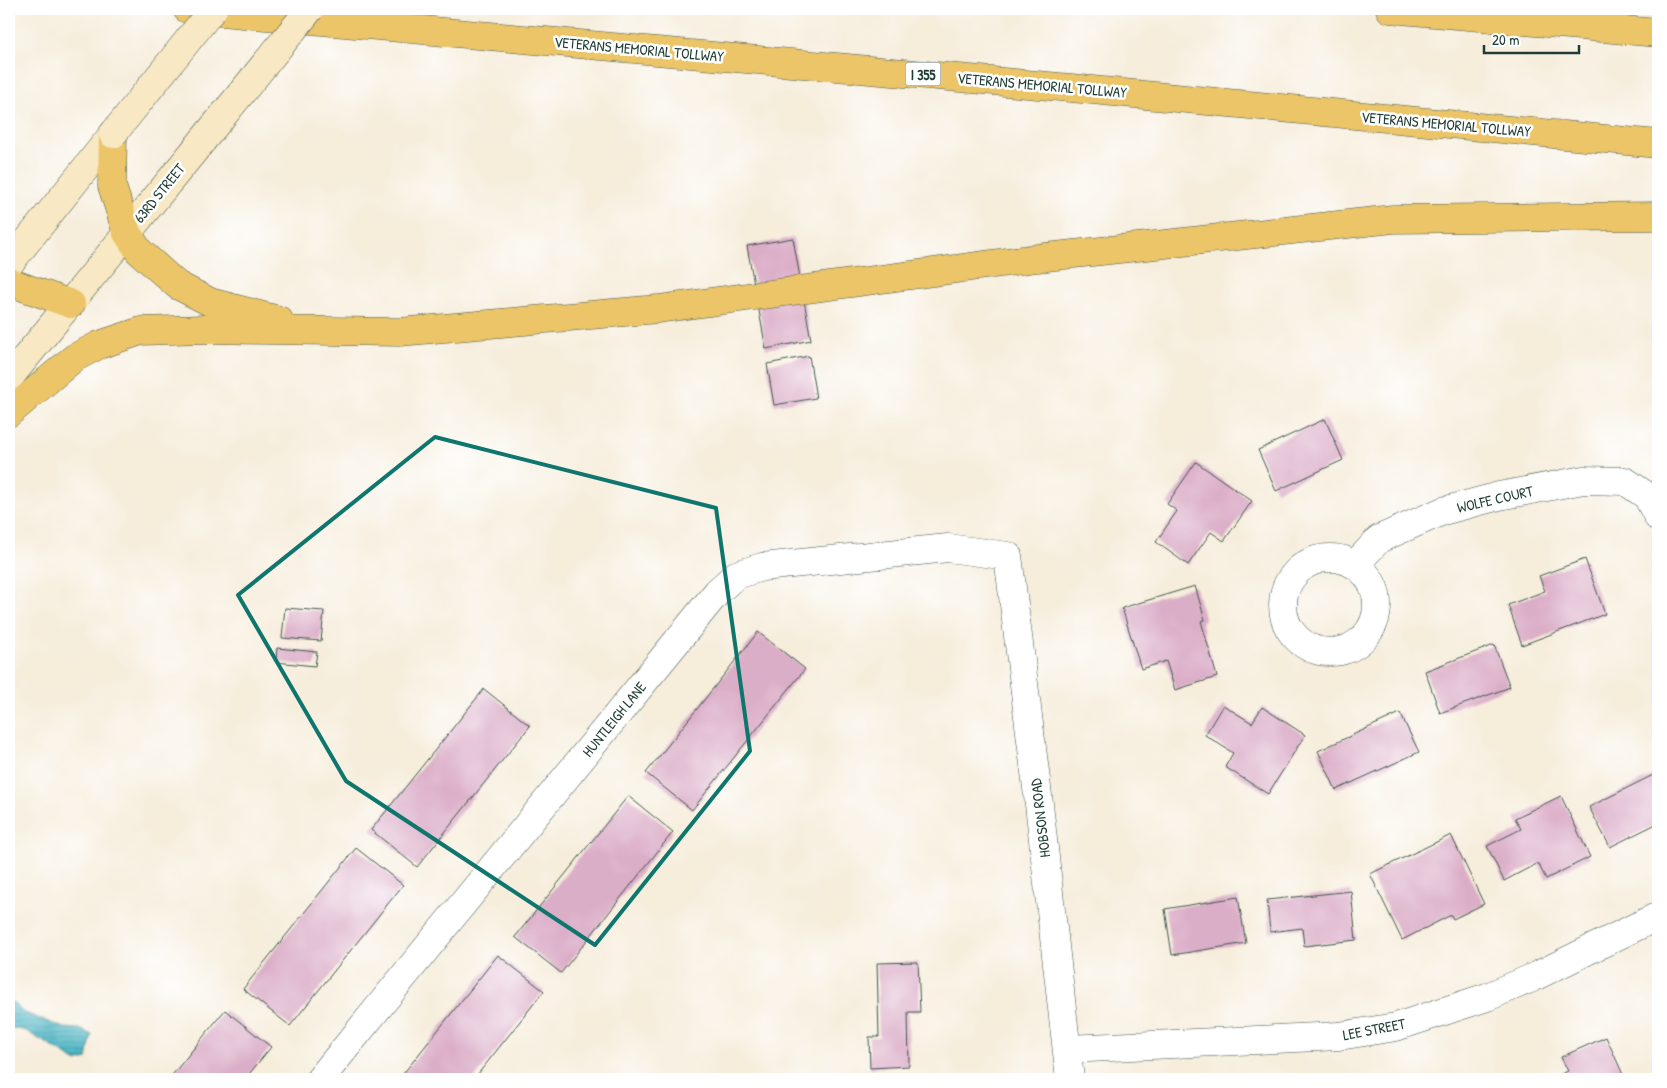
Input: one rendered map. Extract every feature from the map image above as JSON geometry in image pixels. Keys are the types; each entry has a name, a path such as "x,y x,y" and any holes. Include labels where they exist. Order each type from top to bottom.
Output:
{"highway":[{"name":"VETERANS MEMORIAL TOLLWAY","path":"187,9 1041,85 1658,144"},
{"path":"1390,9 1658,33"},
{"path":"113,134 112,186 127,233 139,251 177,285 210,302 321,331"},
{"path":"9,413 74,358 99,345 141,331 203,329 399,332 658,309 1037,258 1393,219 1658,216"},
{"path":"9,282 71,304"}],"main road":[{"path":"9,264 213,9"},
{"name":"63RD STREET","path":"9,378 310,9"}],"street":[{"name":"WOLFE COURT","path":"1356,565 1380,539 1443,511 1499,496 1583,480 1625,481 1653,506"},
{"name":"HUNTLEIGH LANE","path":"320,1079 718,592 736,575 762,567 948,548 1008,556"},
{"name":"HOBSON ROAD","path":"1008,556 1068,1049 1070,1079"},
{"name":"LEE STREET","path":"1068,1049 1339,1036 1396,1027 1487,997 1532,978 1658,916"}],"highlighted area":[{"path":"435,437 716,508 750,751 595,945 346,781 238,595"}],"water":[{"path":"9,999 23,1012 64,1028 80,1029 92,1035 87,1059 77,1062 26,1031 9,1027"}],"building":[{"path":"793,238 811,340 766,349 747,246"},
{"path":"809,356 816,398 774,405 767,364"},
{"path":"1325,419 1343,460 1276,491 1258,450"},
{"path":"1196,462 1252,501 1224,541 1211,532 1188,565 1156,542 1177,511 1167,504"},
{"path":"1585,559 1605,614 1522,645 1508,605 1545,591 1539,576"},
{"path":"1195,586 1205,620 1201,621 1217,677 1175,690 1166,661 1141,669 1122,608"},
{"path":"285,608 324,611 321,641 282,638"},
{"path":"758,632 805,669 692,810 646,773"},
{"path":"1494,645 1510,687 1440,713 1425,671"},
{"path":"277,648 317,652 315,666 276,662"},
{"path":"484,689 530,726 417,867 371,830"},
{"path":"1223,705 1252,723 1262,707 1305,735 1268,794 1225,767 1233,753 1205,735"},
{"path":"1400,713 1419,752 1336,790 1318,751"},
{"path":"1655,774 1658,780 1658,823 1610,847 1589,807"},
{"path":"628,796 673,832 561,973 515,937"},
{"path":"1561,796 1590,857 1546,879 1538,863 1504,881 1487,846 1521,829 1515,818"},
{"path":"1451,835 1484,904 1453,919 1451,915 1402,940 1370,874"},
{"path":"356,848 403,885 290,1026 243,989"},
{"path":"1351,891 1356,940 1304,946 1302,928 1270,932 1267,900"},
{"path":"1238,897 1246,943 1172,955 1165,909"},
{"path":"498,955 544,991 474,1079 399,1079"},
{"path":"918,962 920,1012 908,1012 909,1066 870,1068 869,1037 879,1037 877,963"},
{"path":"225,1010 271,1047 245,1079 169,1079"},
{"path":"1606,1037 1625,1079 1550,1079 1568,1071 1561,1057"}]}
